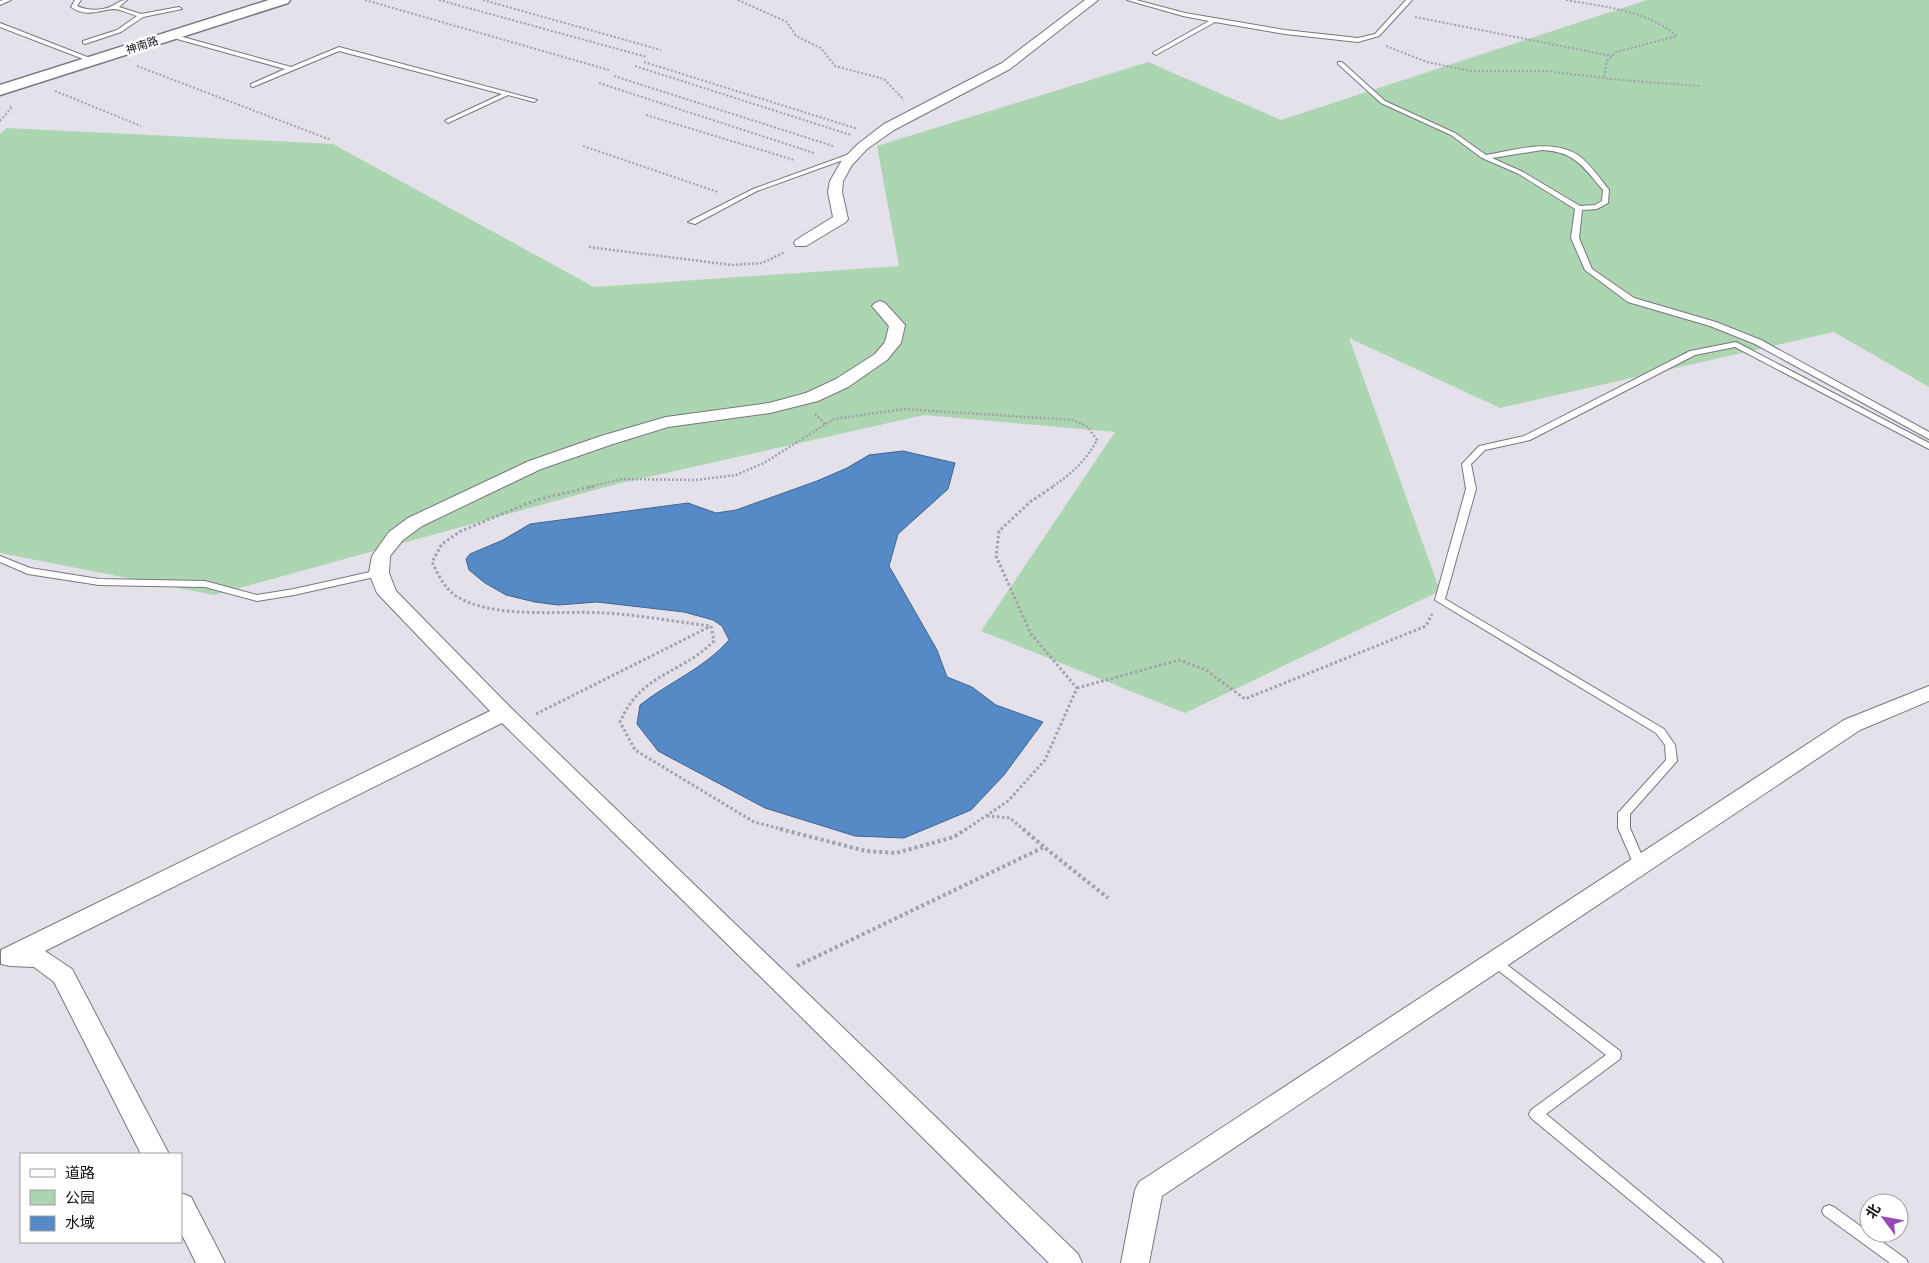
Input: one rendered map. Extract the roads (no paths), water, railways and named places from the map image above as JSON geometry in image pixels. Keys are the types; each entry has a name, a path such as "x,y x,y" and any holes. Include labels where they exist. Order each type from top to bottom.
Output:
{"street":[{"name":"神南路","path":"0,90 283,0"},
{"path":"801,243 841,219 836,192 840,172 875,137 917,112 1006,66 1092,0"},
{"path":"880,306 897,325 893,343 881,357 842,383 812,397 770,408 666,422 607,440 535,466 415,522 396,536 381,556 379,573 388,593 510,719 776,976 1068,1263"},
{"path":"1135,1263 1149,1190 1852,725 1929,693"},
{"path":"5,960 510,719"},
{"path":"5,960 38,958 63,976 154,1153"},
{"path":"182,1207 211,1263"}],"lane":[{"path":"0,3 8,0"},
{"path":"78,0 74,7 83,10 114,7 141,16"},
{"path":"114,7 124,0"},
{"path":"1130,0 1185,15 1285,32 1358,40 1376,35 1409,0"},
{"path":"85,42 119,32 141,16 179,9"},
{"path":"1156,53 1214,20"},
{"path":"0,25 93,61"},
{"path":"172,36 291,69"},
{"path":"253,85 340,49 534,100"},
{"path":"1340,63 1382,102 1453,134 1484,157 1521,173 1579,208 1597,207 1606,202 1606,190 1574,156 1562,150 1540,148 1484,157"},
{"path":"448,121 508,93"},
{"path":"692,222 755,190 858,152"},
{"path":"1579,208 1575,238 1589,270 1631,300 1713,324 1758,342 1929,436"},
{"path":"1640,865 1624,828 1624,813 1672,761 1670,745 1660,731 1440,600 1471,489 1466,464 1482,448 1527,438 1693,353 1736,344 1929,446"},
{"path":"0,559 28,571 99,582 205,584 257,598 294,592 379,573"},
{"path":"1494,961 1615,1055 1536,1114 1716,1263"},
{"path":"1829,1210 1901,1263"}],"water":[{"path":"903,451 955,463 948,489 898,534 889,566 937,650 947,677 972,687 996,705 1043,722 1004,775 971,810 904,838 855,836 765,808 658,751 637,724 640,705 709,659 729,640 722,626 713,620 684,612 597,602 558,605 506,595 485,583 469,570 466,559 470,554 503,540 530,524 688,503 716,513 736,510 817,481 847,468 869,455"}]}
